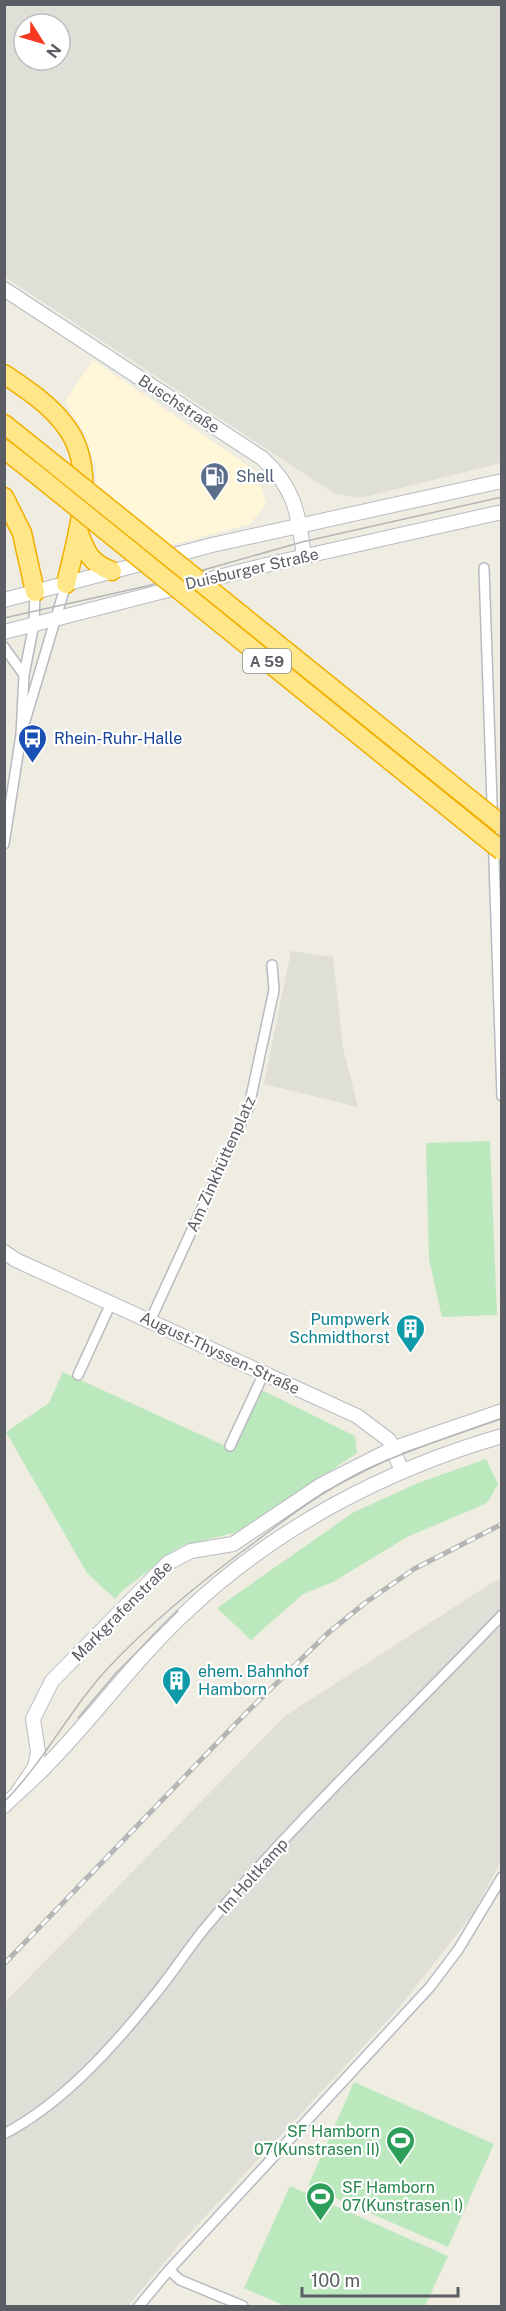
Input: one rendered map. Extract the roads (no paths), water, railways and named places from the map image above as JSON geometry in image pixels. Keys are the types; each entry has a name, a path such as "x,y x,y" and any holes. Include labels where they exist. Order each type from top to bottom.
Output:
{"highway":[{"path":"4,374 54,412 73,437 84,481 78,531 66,584"},
{"name":"A 59","path":"4,424 501,825"},
{"name":"A 59","path":"4,449 501,851"},
{"path":"4,497 22,533 35,592"},
{"path":"78,531 88,557 99,567 112,572"}],"street":[{"name":"Buschstraße","path":"4,289 262,458 278,472 297,508 304,556"},
{"name":"Duisburger Straße","path":"4,600 299,525 501,481"},
{"name":"Duisburger Straße","path":"4,632 304,556 501,512"},
{"path":"484,568 501,1096"},
{"path":"21,735 66,584"},
{"path":"4,844 21,735 24,675 34,624 35,592"},
{"path":"4,646 24,675"},
{"name":"Am Zinkhüttenplatz","path":"150,1321 249,1106 274,990 272,964"},
{"name":"August-Thyssen-Straße","path":"8,1256 357,1416 375,1427 394,1448 402,1471"},
{"path":"78,1375 111,1303"},
{"path":"230,1446 264,1373"},
{"name":"Markgrafenstraße","path":"18,1792 35,1767 39,1752 33,1719 52,1681 168,1563 191,1551 233,1544 321,1485 394,1448 501,1411"},
{"name":"Markgrafenstraße","path":"4,1806 47,1765 121,1679 183,1614 220,1582 307,1519 402,1471 501,1436"},
{"name":"Im Holtkamp","path":"4,2134 35,2118 97,2060 153,1997 205,1929 337,1782 391,1732 501,1615"},
{"path":"139,2307 169,2270 430,1987 458,1950 501,1877"},
{"path":"169,2270 180,2280 243,2307"}],"tram line":[{"path":"4,618 147,586 302,542 502,497"},
{"path":"4,1802 19,1786 82,1699 110,1666 162,1616 217,1571 295,1512 351,1477 398,1455 502,1418"},
{"path":"78,1718 116,1673 178,1611"}],"railway":[{"path":"4,1964 247,1712 328,1633 365,1603 414,1569 502,1524"}],"place":[{"name":"Shell","path":"215,502"},
{"name":"Rhein-Ruhr-Halle","path":"33,764"},
{"name":"Pumpwerk Schmidthorst","path":"411,1354"},
{"name":"ehem. Bahnhof Hamborn","path":"177,1706"},
{"name":"SF Hamborn 07(Kunstrasen II)","path":"401,2166"},
{"name":"SF Hamborn 07(Kunstrasen I)","path":"321,2222"}]}
